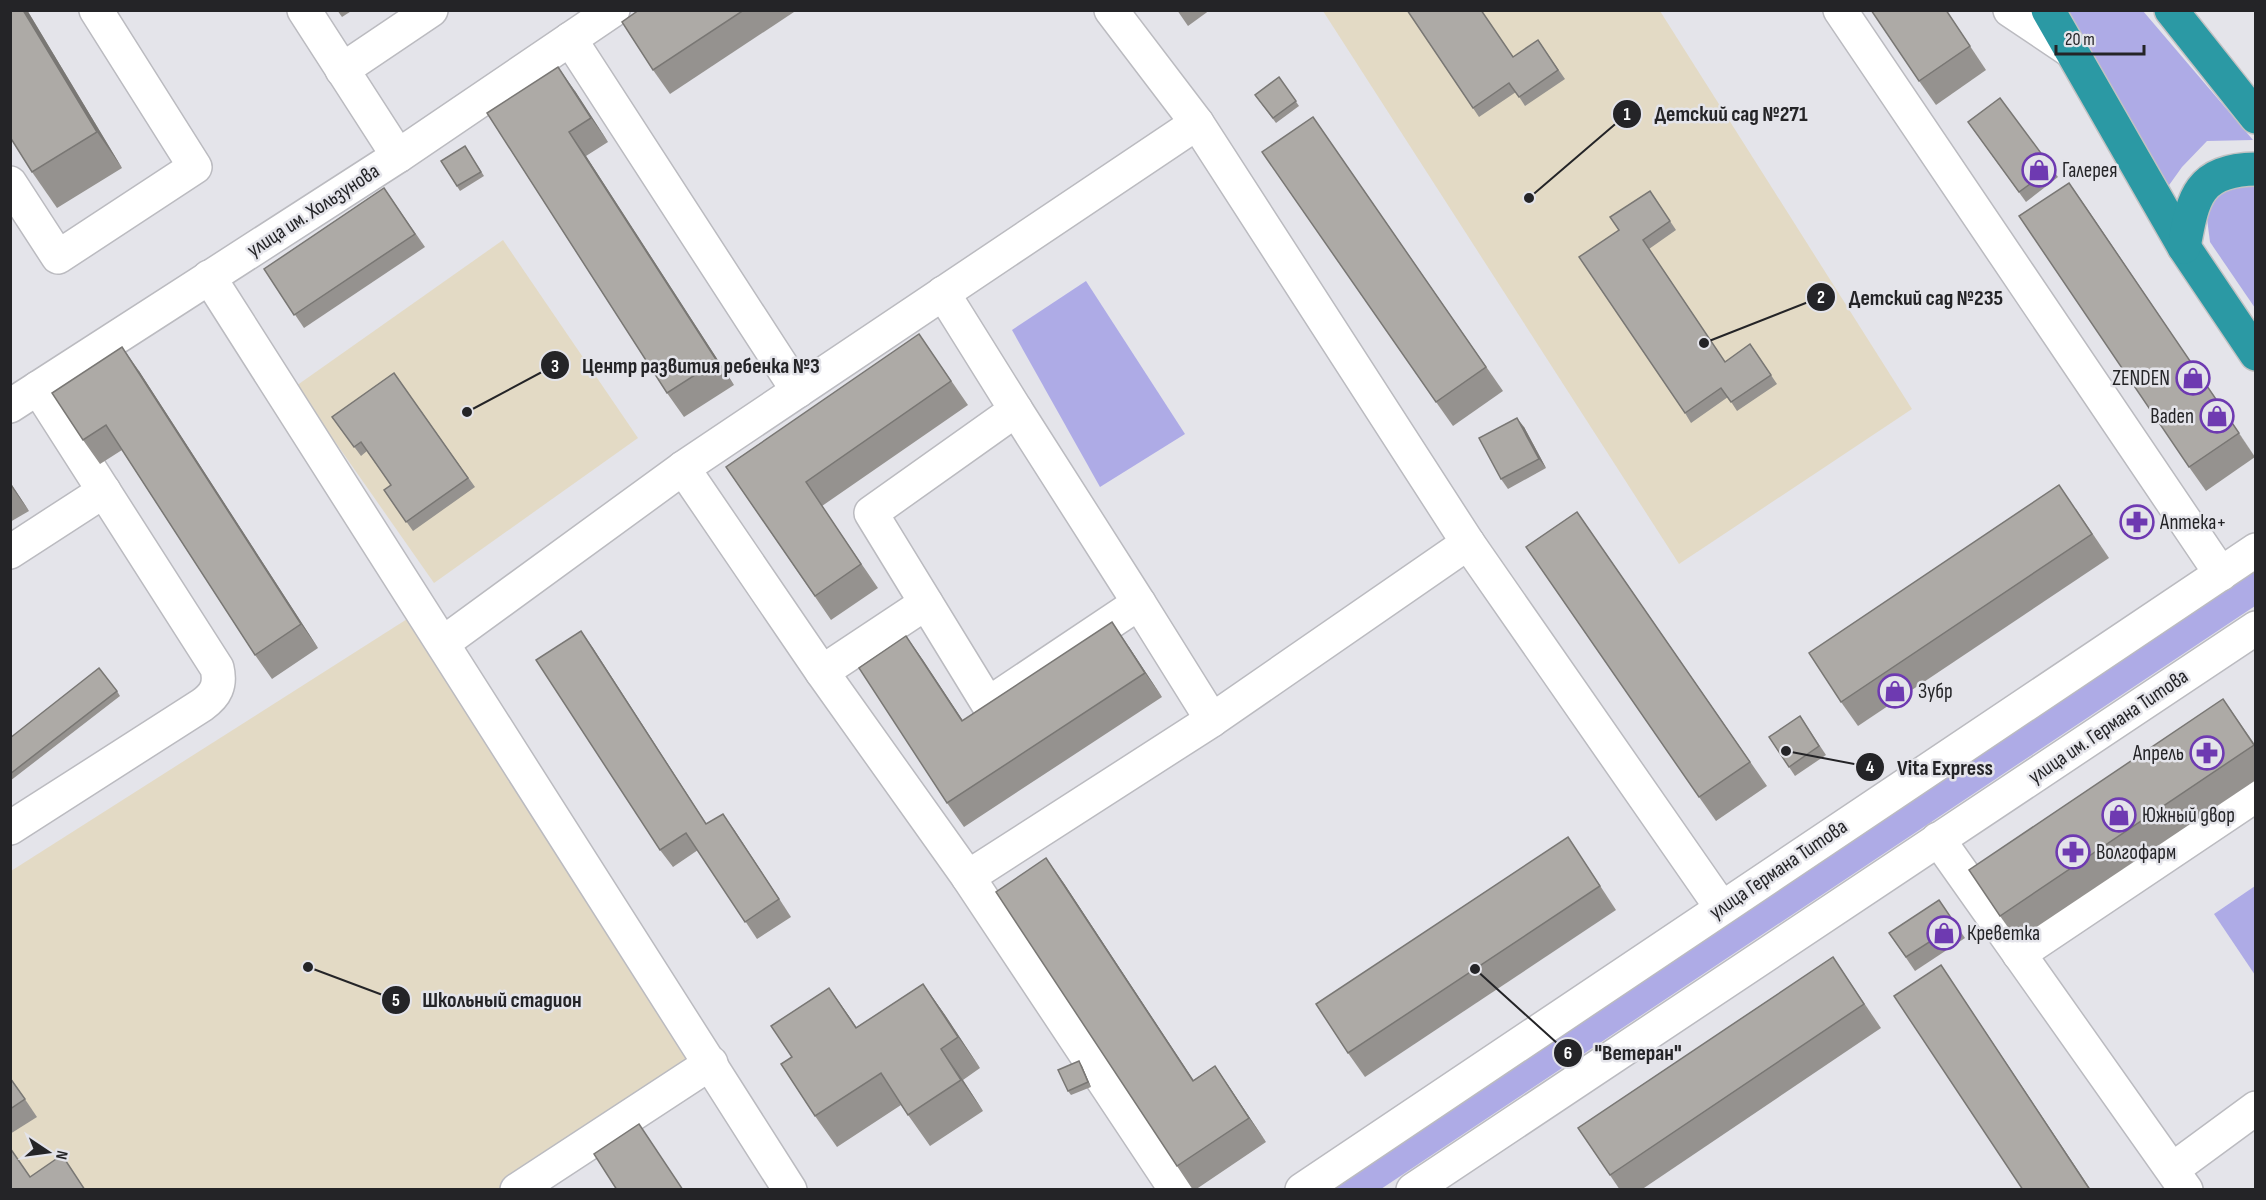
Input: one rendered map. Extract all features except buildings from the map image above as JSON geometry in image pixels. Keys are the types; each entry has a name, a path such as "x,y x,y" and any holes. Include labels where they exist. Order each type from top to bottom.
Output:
{"highway":[{"path":"2048,10 2184,247 2256,354"},
{"path":"2171,10 2256,117"},
{"path":"2184,247 2192,206 2208,180 2238,169 2256,169"}],"street":[{"path":"10,183 58,257 195,167 96,10"},
{"path":"304,10 398,156"},
{"path":"342,70 431,10"},
{"name":"улица им. Хользунова","path":"10,406 398,156 613,10"},
{"path":"1111,10 1197,123 1468,543 1721,907"},
{"path":"1840,10 2221,574"},
{"path":"2010,10 2071,51"},
{"path":"2183,10 2198,42"},
{"path":"570,39 798,391"},
{"path":"443,643 683,468 1197,123"},
{"path":"209,278 790,1190"},
{"path":"943,293 1212,720"},
{"path":"10,828 202,705 211,698 218,684 217,668 38,388"},
{"path":"1016,410 871,513 988,704 1139,603"},
{"path":"683,468 822,672 969,877 1176,1190"},
{"path":"10,552 104,491"},
{"path":"969,877 1212,720 1468,543"},
{"name":"улица Германа Титова","path":"1302,1190 2256,550"},
{"path":"822,672 926,603"},
{"name":"улица им. Германа Титова","path":"1938,839 2253,635"},
{"path":"2019,954 2256,795"},
{"path":"1413,1190 1938,839 2180,1179 2256,1108"},
{"path":"517,1190 711,1063"}],"shaded area":[{"path":"1323,11 1660,11 1912,409 1679,564"},
{"path":"2067,11 2143,11 2253,140 2207,141 2182,167 2167,188"},
{"path":"2255,183 2255,308 2210,242 2206,211 2222,192"},
{"path":"503,240 638,438 434,583 296,386"},
{"path":"1086,281 1185,434 1100,487 1012,330"},
{"path":"2255,565 2255,606 1381,1189 1320,1190"},
{"path":"415,614 707,1058 500,1189 11,1190 11,871"},
{"path":"2255,886 2255,975 2214,914"}],"place":[{"name":"Галерея","path":"2039,170"},
{"name":"Детский сад №271","path":"1529,198"},
{"name":"Детский сад №235","path":"1704,343"},
{"name":"ZENDEN","path":"2193,378"},
{"name":"Центр развития ребенка №3","path":"467,412"},
{"name":"Baden","path":"2217,416"},
{"name":"Аптека+","path":"2137,522"},
{"name":"Зубр","path":"1895,691"},
{"name":"Vita Express","path":"1786,751"},
{"name":"Апрель","path":"2207,753"},
{"name":"Южный двор","path":"2119,815"},
{"name":"Волгофарм","path":"2073,852"},
{"name":"Креветка","path":"1944,933"},
{"name":"Школьный стадион","path":"308,967"},
{"name":"\"Ветеран\"","path":"1475,969"}]}
